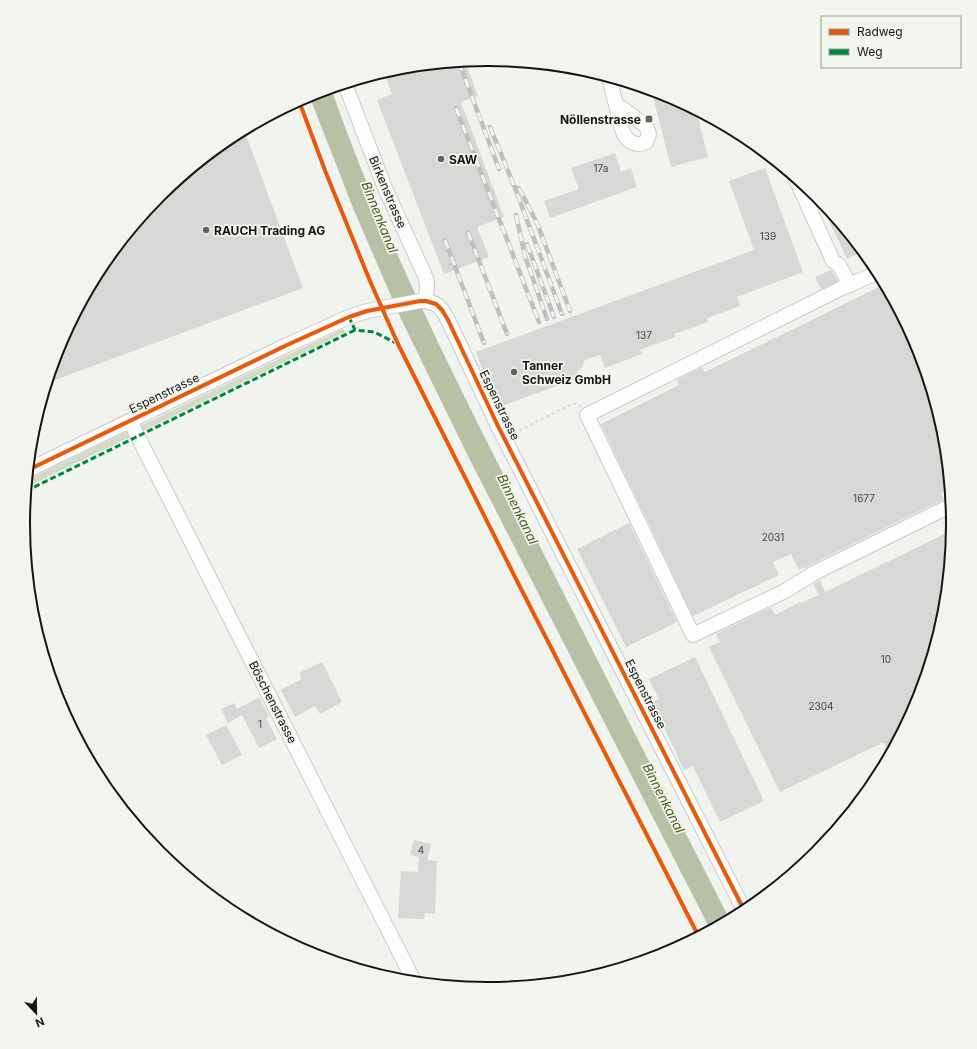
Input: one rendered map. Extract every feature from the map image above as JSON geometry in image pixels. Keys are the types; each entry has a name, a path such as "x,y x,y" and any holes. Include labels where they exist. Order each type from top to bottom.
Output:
{"street":[{"path":"611,83 616,104"},
{"name":"Birkenstrasse","path":"347,88 385,188 423,271 431,303"},
{"path":"800,188 833,260 839,265 850,285"},
{"path":"873,275 842,288 587,414 693,635 785,591 816,572 946,508"},
{"name":"Espenstrasse","path":"34,467 349,317 415,301 431,303 442,310 448,320 504,438 743,906"},
{"name":"Böschenstrasse","path":"130,421 411,976"}],"path":[{"path":"504,438 572,404 582,407 587,414"}],"shaded area":[{"path":"343,329 346,332 141,432 140,426"},
{"path":"130,430 132,436 32,485 33,477"}],"water":[{"name":"Binnenkanal","path":"333,93 372,194 417,298 544,555 728,916 709,927 469,458 401,319 353,208 312,102"}],"building":[{"name":"SAW","path":"467,67 478,96 461,102 504,217 477,227 489,257 444,274 377,100 392,94 386,78 429,70"},
{"path":"653,97 698,116 708,157 671,167"},
{"name":"RAUCH Trading AG","path":"246,135 303,288 53,381 65,349 91,295 125,245 164,200 186,180 209,161"},
{"path":"615,153 621,172 631,168 637,187 550,218 544,201 579,189 571,168"},
{"path":"765,168 803,272 737,297 740,306 707,318 708,322 674,334 675,337 640,350 642,354 605,368 600,355 585,360 582,367 577,372 579,378 499,407 487,383 476,352 754,250 729,181"},
{"path":"826,214 858,253 847,259"},
{"path":"831,270 838,281 821,289 815,277"},
{"path":"880,286 900,322 923,377 938,435 946,491 941,493 944,499 812,564 805,569 804,567 799,570 791,554 773,562 779,575 693,616 601,424 679,385 677,380 702,367 705,372"},
{"path":"629,523 677,622 626,647 577,549"},
{"path":"947,533 943,584 931,643 923,672 912,700 888,751 884,743 882,743 780,792 709,647 720,642 716,634 771,607 775,615 800,602 801,603 819,595 813,584 820,580 825,592"},
{"path":"695,657 764,801 720,822 693,766 684,770 652,702 659,699 649,679"},
{"path":"322,662 342,702 320,714 315,706 295,717 281,690 302,679 299,673"},
{"path":"259,697 269,716 266,718 277,739 259,748 242,715 228,723 221,709 234,703 237,709"},
{"path":"226,725 242,755 222,765 206,735"},
{"path":"414,840 431,844 427,860 437,861 435,914 425,913 424,919 398,918 401,871 418,872 419,857 410,855"}],"railway":[{"path":"461,67 499,169"},
{"path":"456,108 539,322"},
{"path":"490,127 515,188 562,314"},
{"path":"519,188 537,223 570,311"},
{"path":"516,215 525,256 547,319"},
{"path":"468,232 507,334"},
{"path":"445,240 484,343"},
{"path":"527,244 554,317"}],"marked path":[{"path":"349,317 355,330 374,332 398,344"},
{"path":"32,488 355,330"}],"cycle path":[{"path":"301,106 326,173 370,281 398,344 697,933"},
{"path":"34,467 287,345 349,317 367,311 420,301 436,304 448,320 497,424 742,907"}],"place":[{"name":"Nöllenstrasse","path":"649,119"},
{"name":"SAW","path":"441,159"},
{"name":"RAUCH Trading AG","path":"206,230"},
{"name":"Tanner Schweiz GmbH","path":"514,372"}]}
